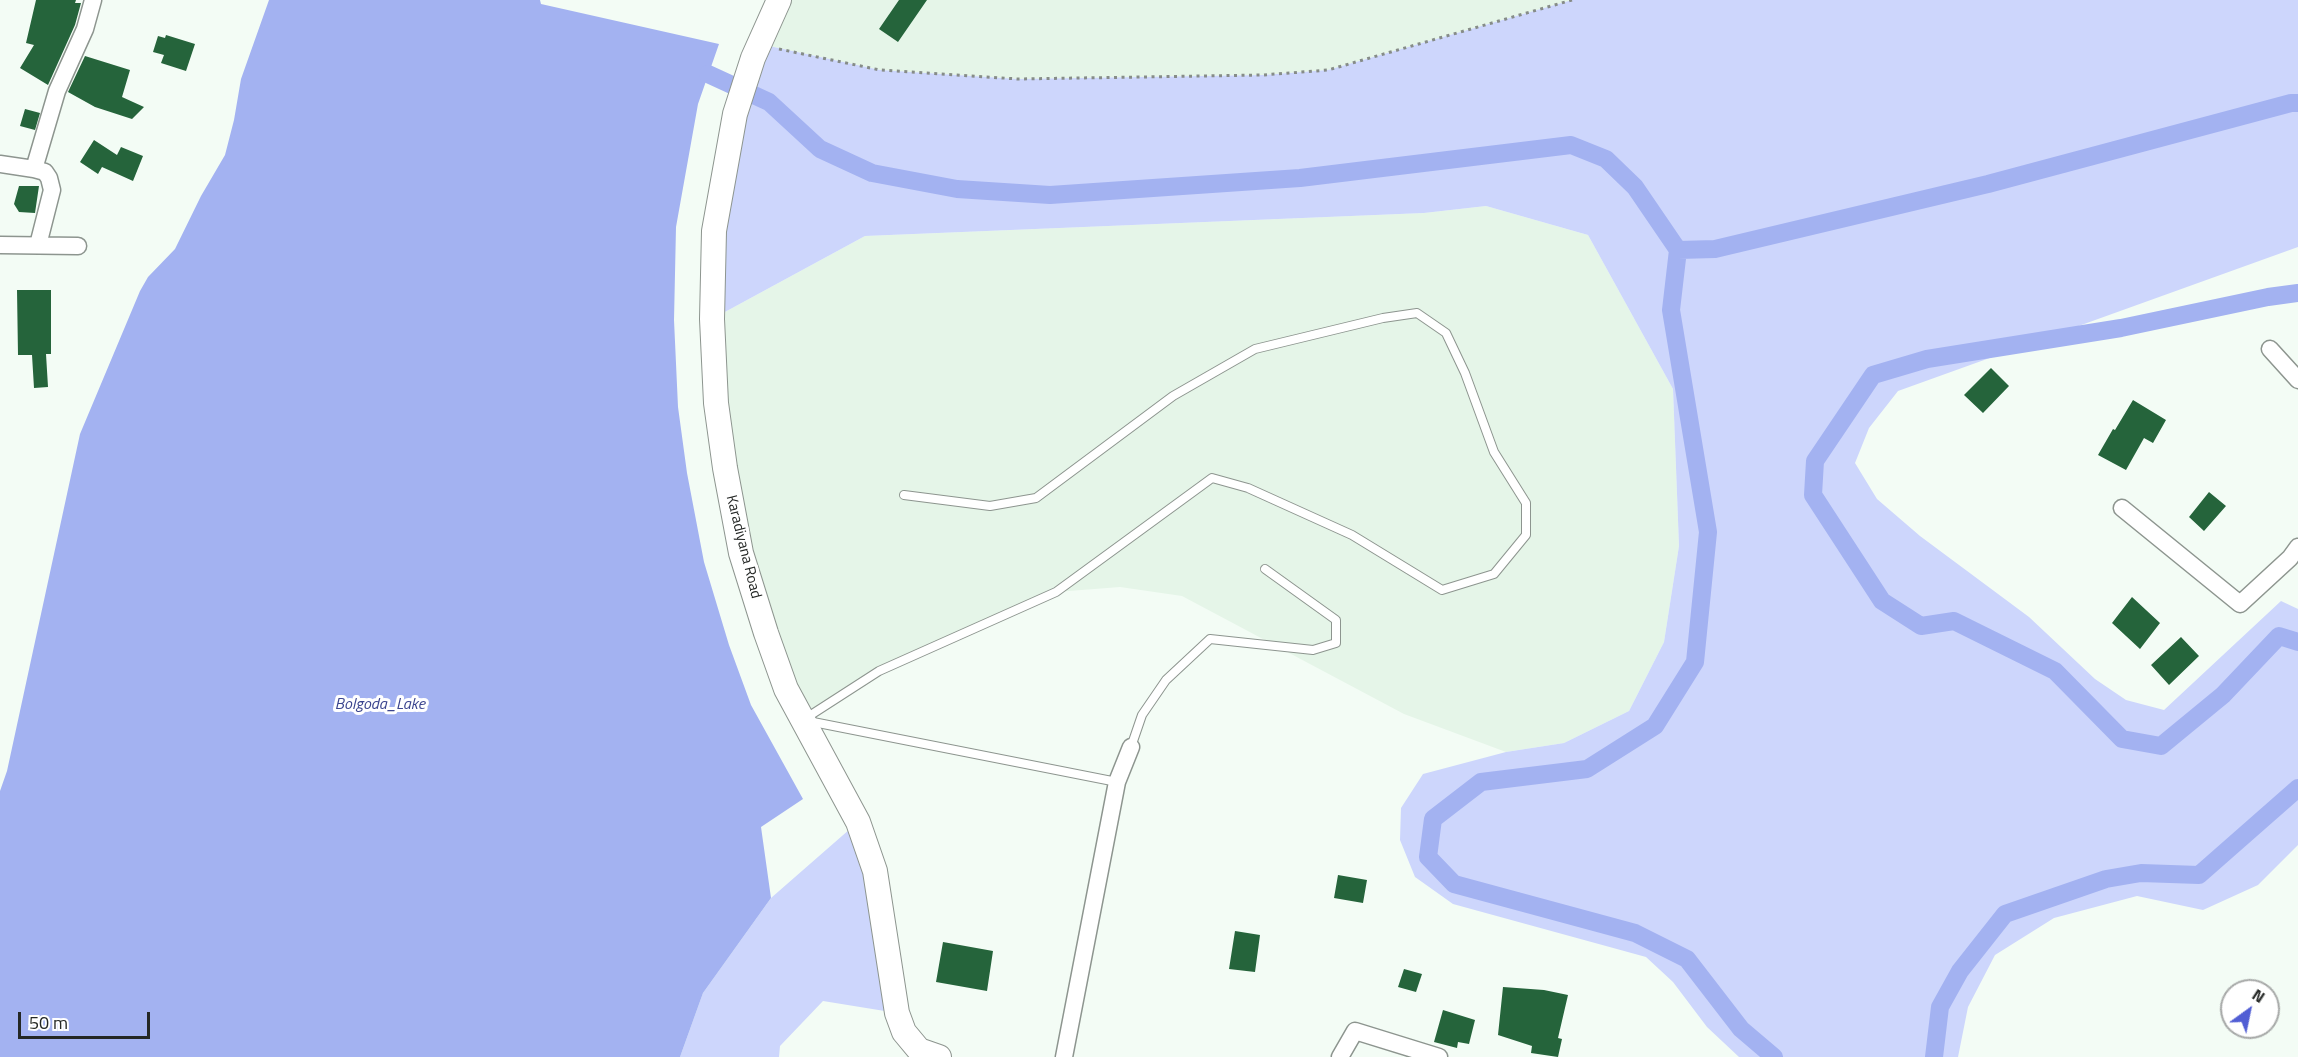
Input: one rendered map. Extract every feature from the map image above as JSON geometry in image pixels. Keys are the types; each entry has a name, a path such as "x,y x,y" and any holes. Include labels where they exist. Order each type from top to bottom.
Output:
{"street":[{"path":"34,169 57,91 85,29 93,0"},
{"name":"Karadiyana Road","path":"779,0 756,51 735,114 714,231 712,319 716,403 725,468 741,553 786,689 858,822 875,871 897,1013 904,1032 919,1050 939,1057"},
{"path":"0,164 34,169 48,174 52,184 38,246"},
{"path":"0,245 78,246"},
{"path":"2270,349 2298,380"},
{"path":"2122,508 2240,604 2295,557"},
{"path":"1064,1057 1117,782 1131,747"},
{"path":"1340,1057 1355,1030 1439,1057"}],"lane":[{"path":"803,720 879,671 1056,592 1212,478 1248,488 1352,535 1442,590 1494,574 1526,535 1526,503 1494,452 1466,373 1446,333 1417,313 1383,318 1256,349 1173,396 1036,498 990,506 904,495"},
{"path":"1131,747 1142,715 1166,680 1210,639 1312,650 1336,643 1336,620 1265,569"},
{"path":"803,720 1117,782"}],"path":[{"path":"756,51 880,70 1018,79 1263,75 1328,70 1572,0"}],"shaded area":[{"path":"779,0 1572,0 1328,70 1263,75 1018,79 880,70 760,44"},
{"path":"1572,0 2298,0 2298,247 1898,391 1869,428 1855,463 1877,499 1920,536 2029,617 2095,679 2126,700 2164,710 2281,601 2298,609 2298,845 2258,885 2203,910 2137,896 2054,918 1995,955 1968,1007 1958,1057 1739,1057 1707,1027 1673,982 1646,957 1453,904 1415,877 1400,840 1401,808 1423,774 1506,752 1564,743 1629,711 1664,642 1679,546 1673,389 1588,235 1486,206 1424,213 865,236 712,319 714,231 760,44 880,70 1018,79 1263,75 1328,70"},
{"path":"1486,206 1588,235 1673,389 1679,546 1664,642 1629,711 1564,743 1506,752 1404,714 1182,596 1120,587 1056,592 879,671 803,720 741,553 712,319 865,236 1424,213"},
{"path":"858,822 897,1013 823,1001 780,1046 779,1057 680,1057 703,993 771,898"}],"water":[{"name":"Bolgoda_Lake","path":"269,0 540,0 541,4 719,44 698,104 676,227 674,320 678,407 687,473 704,562 729,645 751,705 803,799 761,827 771,898 703,993 680,1057 0,1057 0,791 7,771 80,434 140,291 148,277 175,249 201,196 225,155 241,79"}],"building":[{"path":"36,0 76,0 75,3 81,3 75,25 48,85 20,68 34,45 26,43"},
{"path":"899,0 927,0 898,42 879,29"},
{"path":"166,35 195,44 186,71 161,63 164,55 153,52 158,36 165,38"},
{"path":"85,56 130,70 122,97 144,107 132,119 95,107 68,92"},
{"path":"25,109 40,113 35,130 20,126"},
{"path":"94,140 117,155 121,147 143,156 133,181 102,167 98,174 80,162"},
{"path":"19,186 39,186 35,213 19,212 14,204"},
{"path":"17,290 51,290 51,354 46,354 48,387 34,388 32,355 18,355"},
{"path":"1991,368 2009,386 1983,413 1964,395"},
{"path":"2133,400 2166,420 2153,443 2144,438 2126,470 2098,455"},
{"path":"2209,492 2226,506 2204,531 2189,517"},
{"path":"2132,597 2160,623 2140,649 2112,623"},
{"path":"2181,637 2199,656 2169,685 2151,665"},
{"path":"1338,875 1367,880 1363,903 1334,898"},
{"path":"1235,931 1260,935 1255,972 1229,969"},
{"path":"943,942 993,951 987,991 936,982"},
{"path":"1404,969 1422,974 1416,992 1398,987"},
{"path":"1503,987 1544,990 1568,995 1558,1038 1562,1039 1558,1057 1531,1053 1532,1046 1498,1035"},
{"path":"1443,1010 1475,1020 1469,1044 1458,1042 1457,1048 1434,1042"}],"waterway":[{"path":"708,74 769,102 820,149 872,173 957,189 1050,195 1300,178 1571,145 1606,159 1635,187 1678,250 1715,249 1988,184 2298,103"},
{"path":"1678,250 1671,310 1708,532 1695,662 1655,726 1587,769 1481,782 1433,819 1428,857 1454,884 1635,933 1687,959 1741,1029 1774,1057"},
{"path":"2298,293 2268,297 2121,328 1927,359 1873,375 1815,461 1813,495 1882,601 1921,626 1954,621 2055,671 2122,739 2161,746 2223,695 2279,636 2298,642"},
{"path":"1934,1057 1940,1007 1960,971 2005,914 2106,879 2141,873 2199,875 2298,788"}]}
